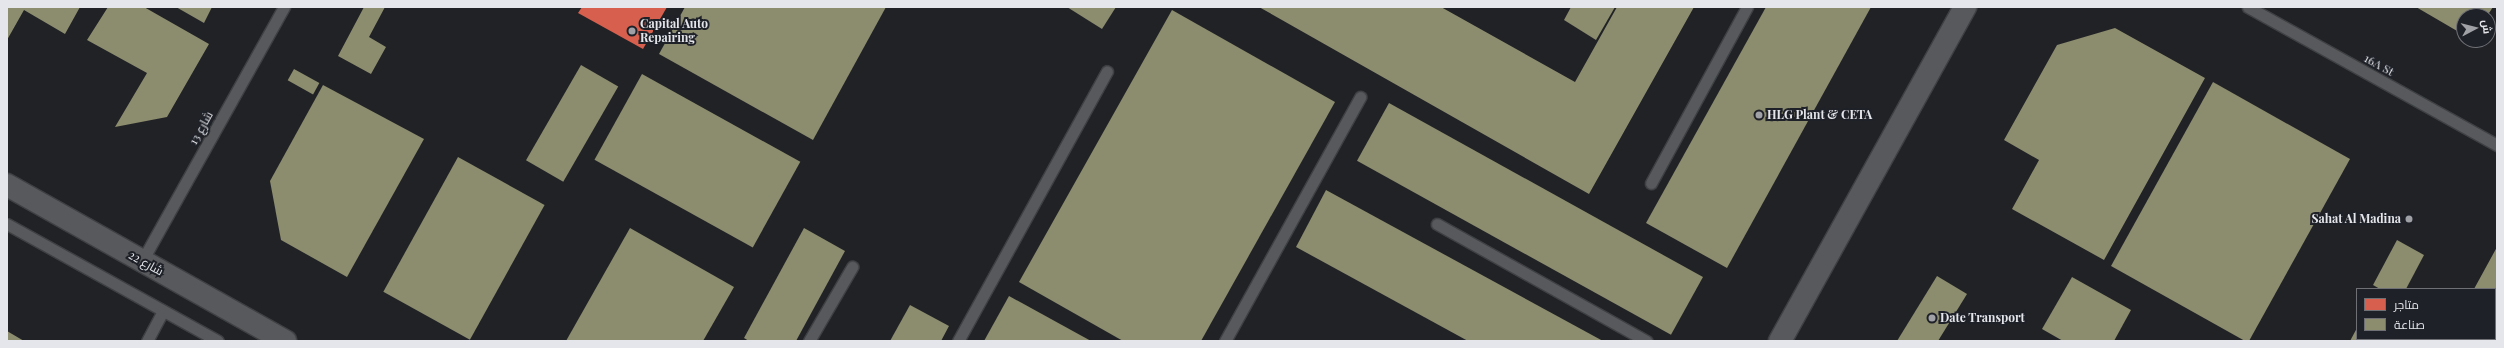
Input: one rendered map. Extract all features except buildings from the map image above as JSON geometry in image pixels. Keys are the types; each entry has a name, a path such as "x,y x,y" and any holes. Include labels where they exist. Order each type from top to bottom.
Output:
{"street":[{"path":"1780,341 1965,7"},
{"name":"شارع 22","path":"7,185 285,341"}],"lane":[{"name":"شارع 13","path":"142,261 284,7"},
{"path":"1651,183 1747,7"},
{"name":"16A St","path":"2248,7 2497,145"},
{"path":"958,341 1107,71"},
{"path":"1225,341 1360,97"},
{"path":"7,224 218,341"},
{"path":"1436,224 1646,341"},
{"path":"809,341 852,267"},
{"path":"147,341 163,311"}],"place":[{"name":"Capital Auto Repairing","path":"632,31"},
{"name":"HLG Plant & CETA","path":"1759,115"},
{"name":"Sahat Al Madina","path":"2409,219"},
{"name":"Date Transport","path":"1932,318"}]}
